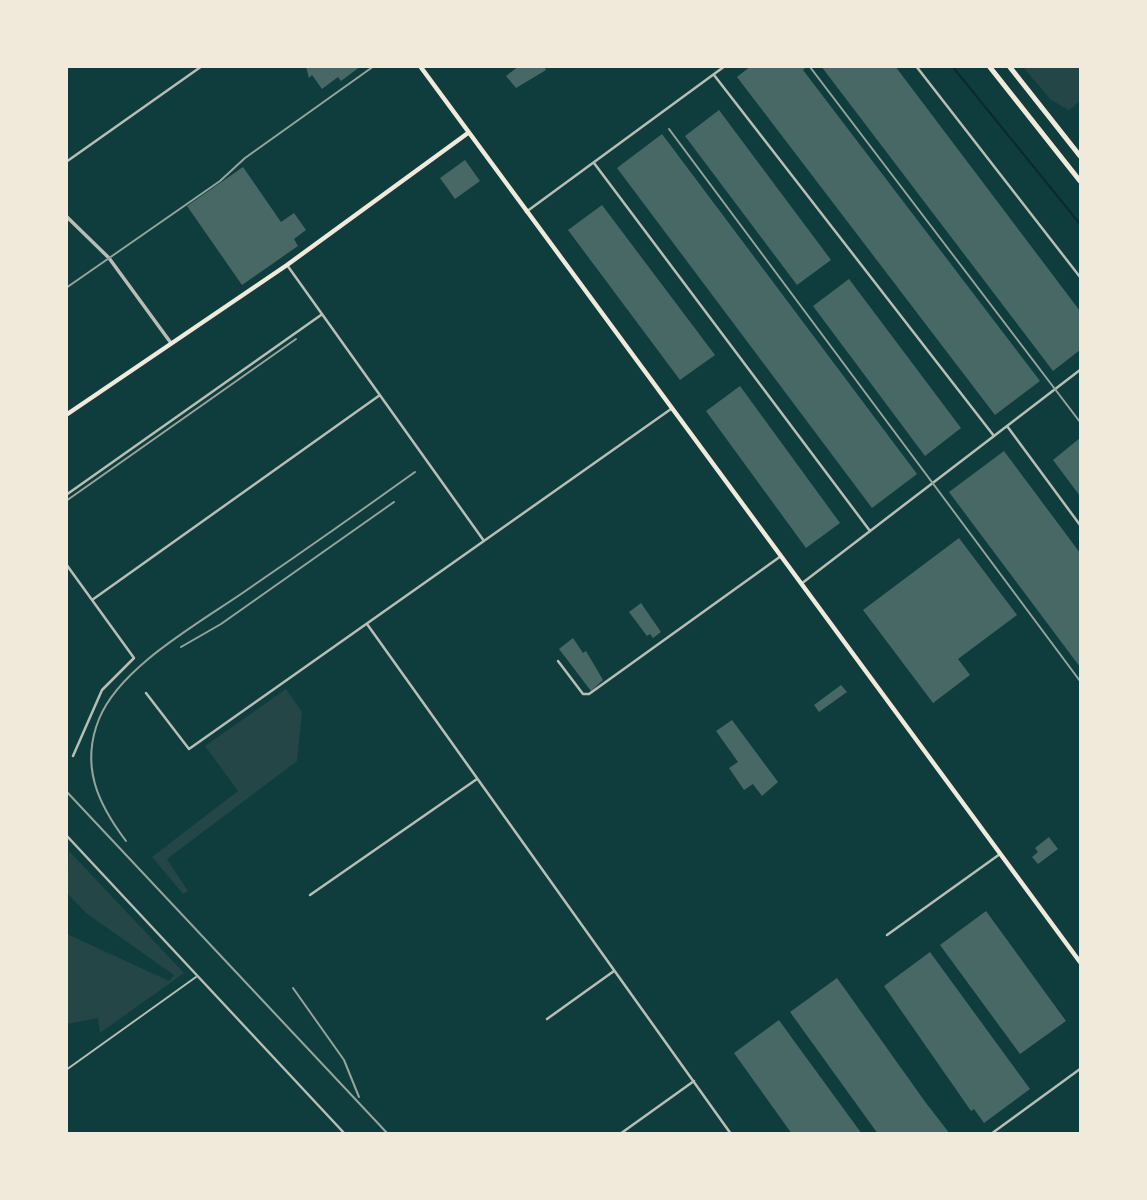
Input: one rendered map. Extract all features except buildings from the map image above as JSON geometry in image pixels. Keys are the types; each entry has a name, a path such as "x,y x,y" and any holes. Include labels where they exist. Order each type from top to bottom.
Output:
{"highway":[{"path":"989,66 1080,181"},
{"path":"1009,66 1080,156"}],"main road":[{"path":"420,66 1080,962"},
{"path":"66,415 287,265 468,133"}],"street":[{"path":"66,162 202,66"},
{"path":"526,212 725,66"},
{"path":"916,66 1080,277"},
{"path":"714,75 994,436"},
{"path":"594,163 870,531"},
{"path":"66,216 109,258 171,343"},
{"path":"287,265 484,541"},
{"path":"66,495 323,314"},
{"path":"801,584 1080,370"},
{"path":"92,600 380,395"},
{"path":"146,693 189,750 671,409"},
{"path":"1007,426 1080,525"},
{"path":"558,661 583,694 589,694 781,556"},
{"path":"66,564 134,658 102,690 73,756"},
{"path":"367,624 731,1133"},
{"path":"310,895 477,779"},
{"path":"66,835 345,1133"},
{"path":"887,935 1000,853"},
{"path":"547,1019 614,971"},
{"path":"991,1133 1080,1069"},
{"path":"620,1133 694,1081"}],"lane":[{"path":"66,1070 198,976"}],"shaded area":[{"path":"1023,67 1080,67 1080,101 1069,110 1051,100"},
{"path":"286,689 302,712 297,761 167,859 188,891 183,894 152,857 238,791 205,746"},
{"path":"69,851 184,973 100,1033 98,1018 67,1024 67,934 169,981 174,975 86,913 67,893"}],"waterway":[{"path":"952,66 1080,224"}],"railway":[{"path":"66,288 220,181 245,158 374,66"},
{"path":"810,67 1080,422"},
{"path":"669,129 1080,681"},
{"path":"66,501 296,339"},
{"path":"126,841 100,799 92,768 94,736 99,719 110,699 145,661 167,644 415,472"},
{"path":"181,647 221,624 394,502"},
{"path":"66,791 388,1134"},
{"path":"293,988 344,1060 359,1097"}]}
